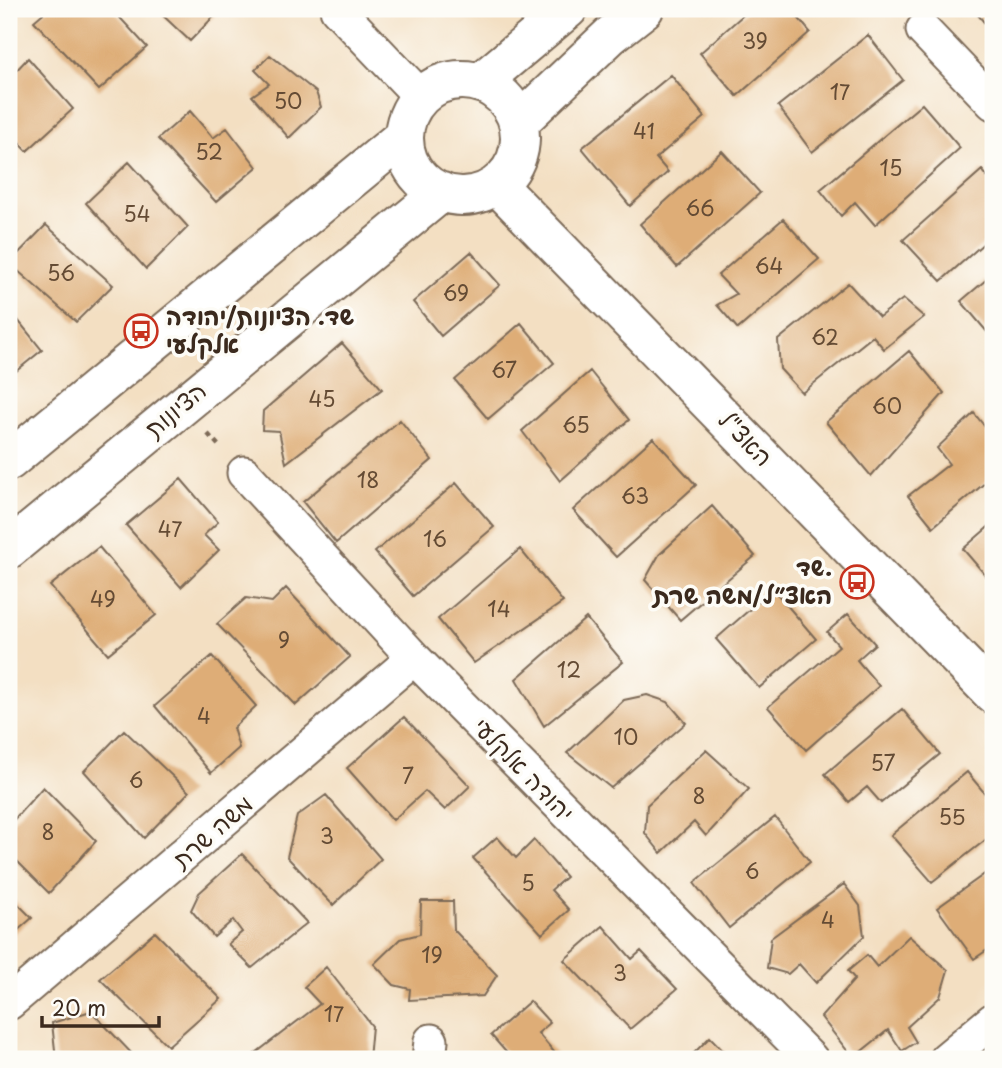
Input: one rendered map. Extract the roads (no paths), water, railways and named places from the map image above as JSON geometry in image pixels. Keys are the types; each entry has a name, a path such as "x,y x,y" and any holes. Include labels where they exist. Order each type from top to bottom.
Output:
{"street":[{"path":"337,9 421,97"},
{"path":"481,82 568,9"},
{"path":"518,123 611,35 643,9"},
{"path":"923,30 993,103"},
{"path":"449,82 481,82 497,92 510,106 518,123 520,140 517,158 509,173 497,185 480,194 461,196 442,192 426,183 414,170 406,154 406,121 421,97 449,82"},
{"path":"9,461 404,136"},
{"name":"האצ\"ל","path":"497,185 993,694"},
{"name":"הציונות","path":"9,549 442,192"},
{"name":"יהודה אלקלעי","path":"244,473 414,658 811,1059"},
{"name":"משה שרת","path":"9,1003 414,658"},
{"path":"946,1059 993,1020"}],"place":[{"name":"שד. הציונות/יהודה אלקלעי","path":"141,331"},
{"name":"שד. האצ״ל/משה שרת","path":"857,582"}]}
